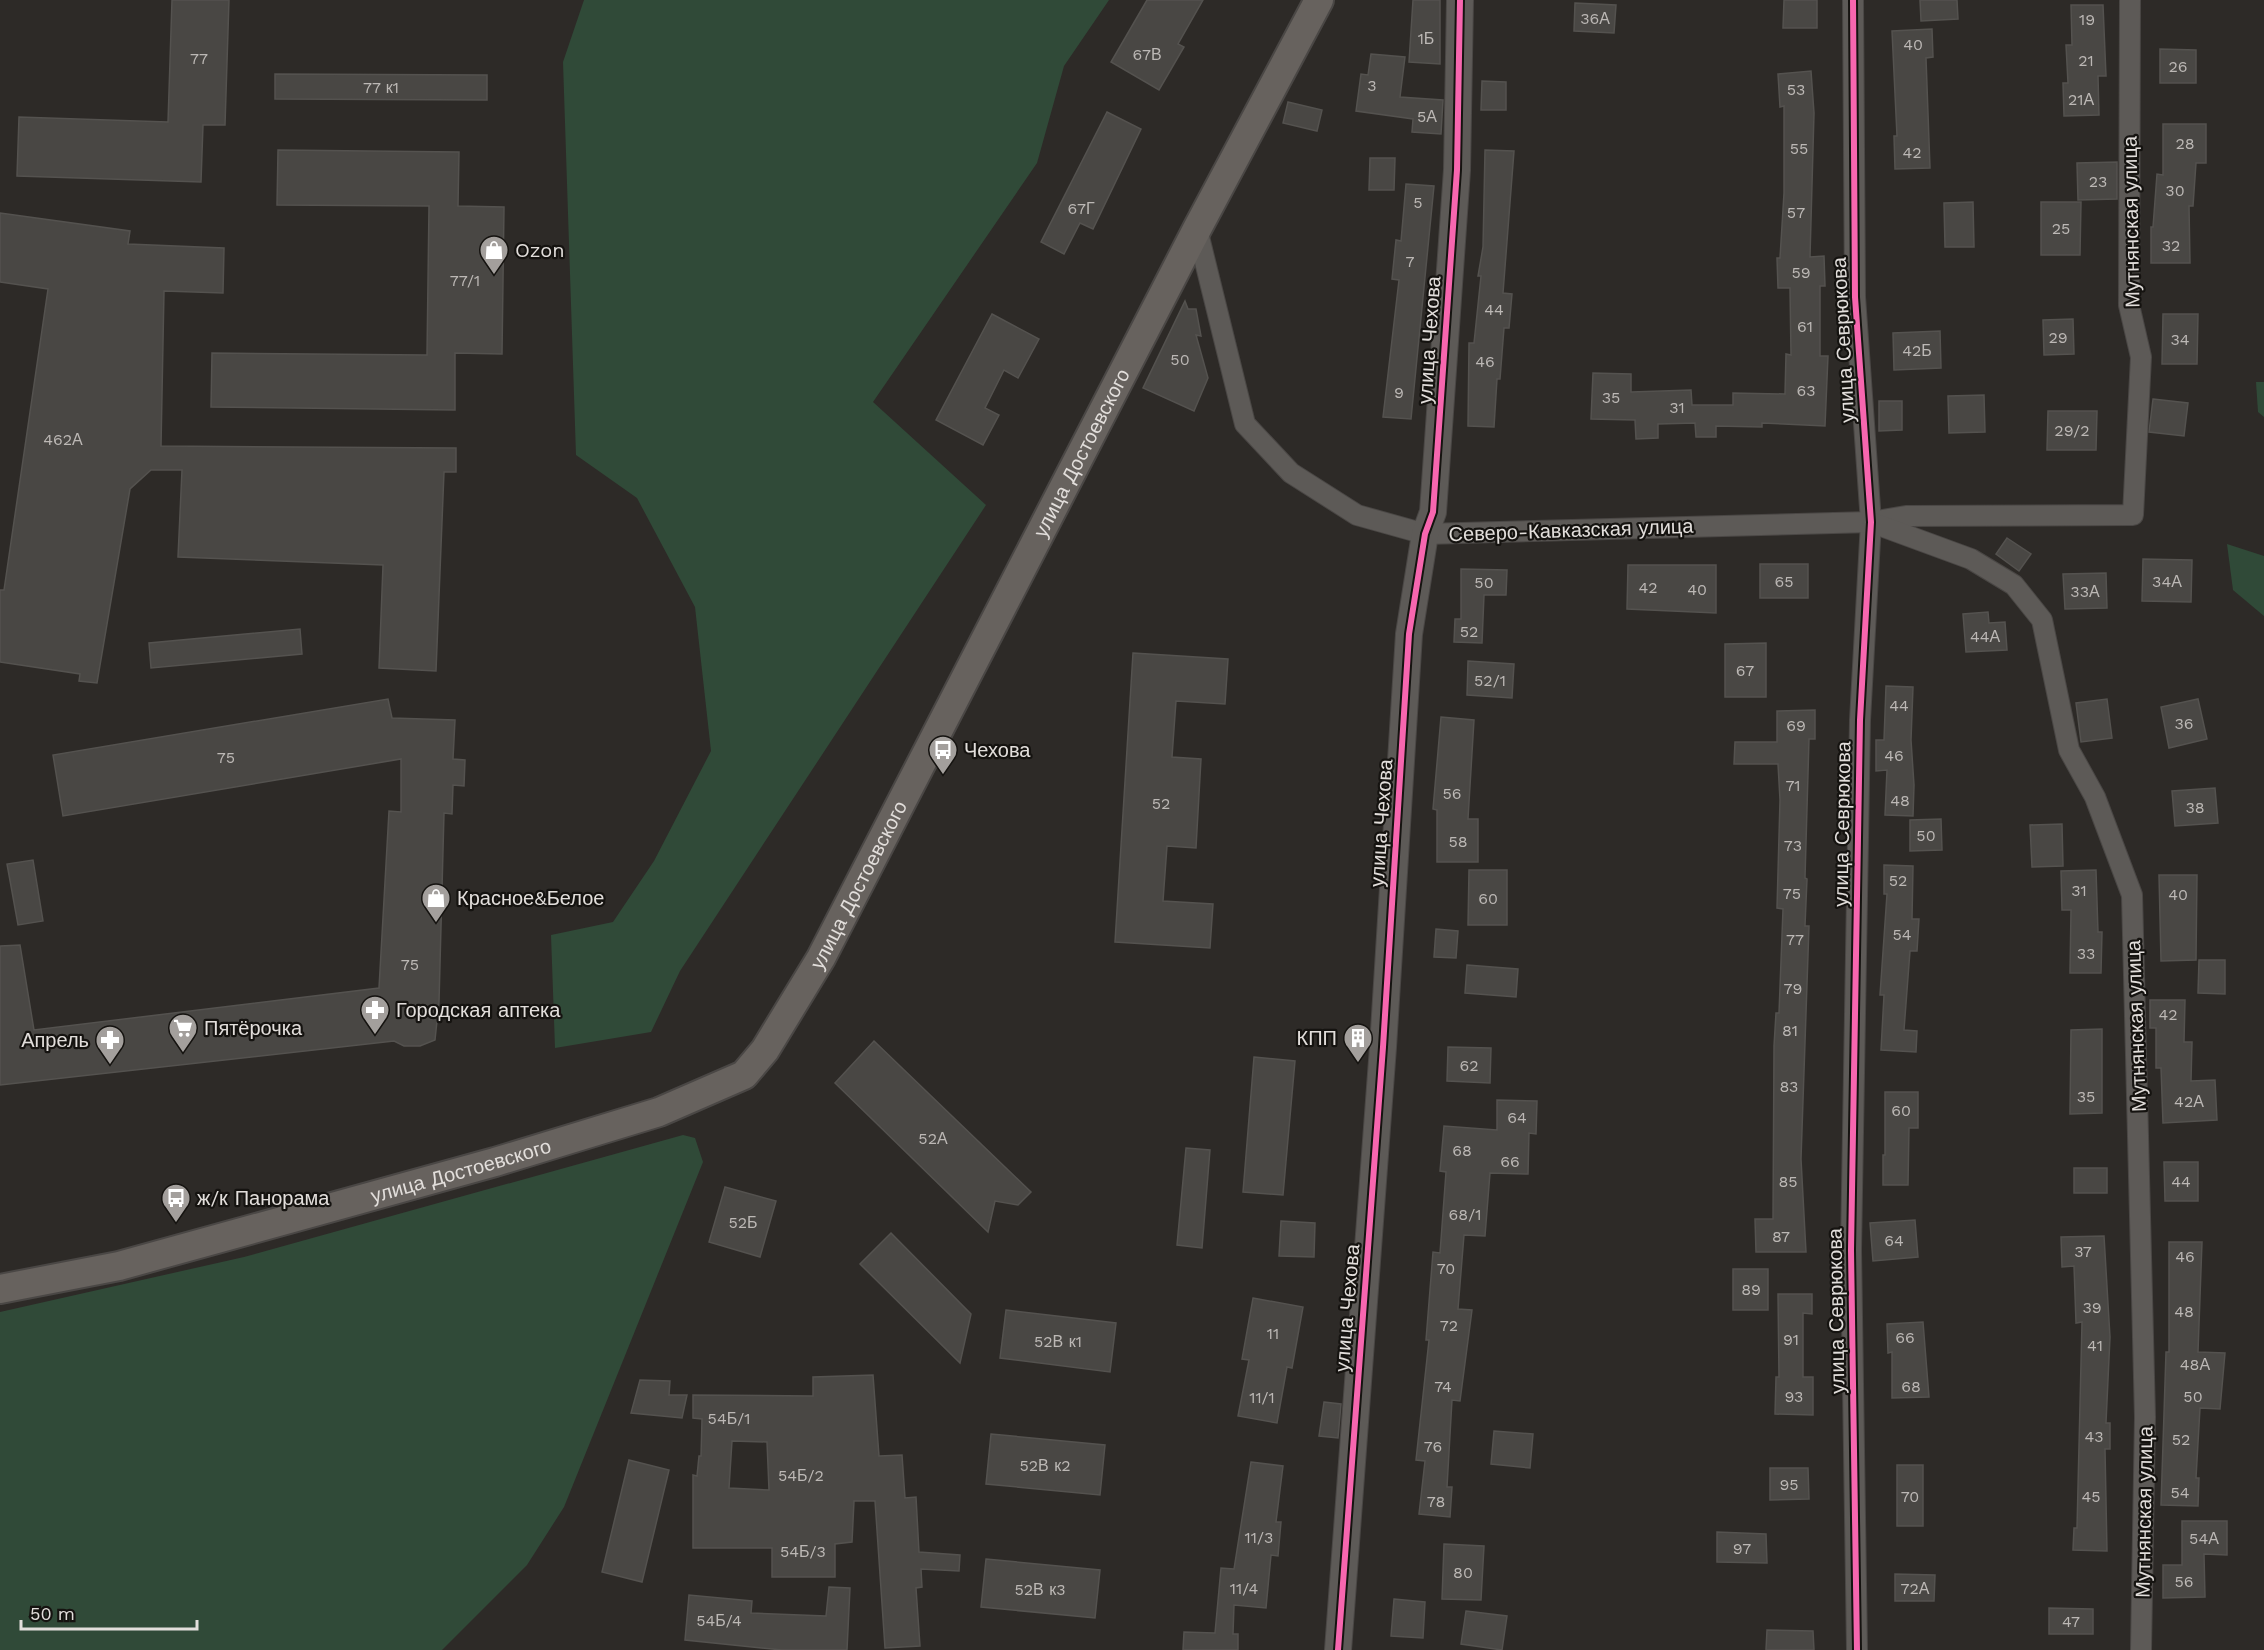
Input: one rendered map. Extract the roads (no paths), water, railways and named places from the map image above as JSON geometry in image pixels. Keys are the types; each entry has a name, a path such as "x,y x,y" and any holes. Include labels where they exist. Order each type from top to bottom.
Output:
{"main road":[{"name":"улица Достоевского","path":"0,1289 119,1266 495,1162 659,1112 744,1075 765,1050 821,958 1197,229 1318,0"}],"street":[{"name":"улица Чехова","path":"1338,1650 1383,1047 1409,634 1425,534 1433,512 1457,181 1460,0"},
{"name":"улица Севрюкова","path":"1853,0 1855,297 1870,522 1860,720 1851,1251 1857,1650"},
{"name":"Мутнянская улица","path":"2130,0 2129,305 2141,357 2133,514"},
{"name":"Северо-Кавказская улица","path":"1197,229 1245,424 1291,473 1357,516 1425,534 1870,522 1906,516 2133,514"},
{"name":"Мутнянская улица","path":"1870,522 1971,559 2014,585 2042,620 2069,750 2095,797 2132,895 2145,1417 2141,1650"}],"place":[{"name":"Ozon","path":"494,276"},
{"name":"Чехова","path":"943,776"},
{"name":"Красное&Белое","path":"436,924"},
{"name":"Городская аптека","path":"375,1036"},
{"name":"Пятёрочка","path":"183,1054"},
{"name":"КПП","path":"1358,1064"},
{"name":"Апрель","path":"110,1066"},
{"name":"ж/к Панорама","path":"176,1224"}]}
